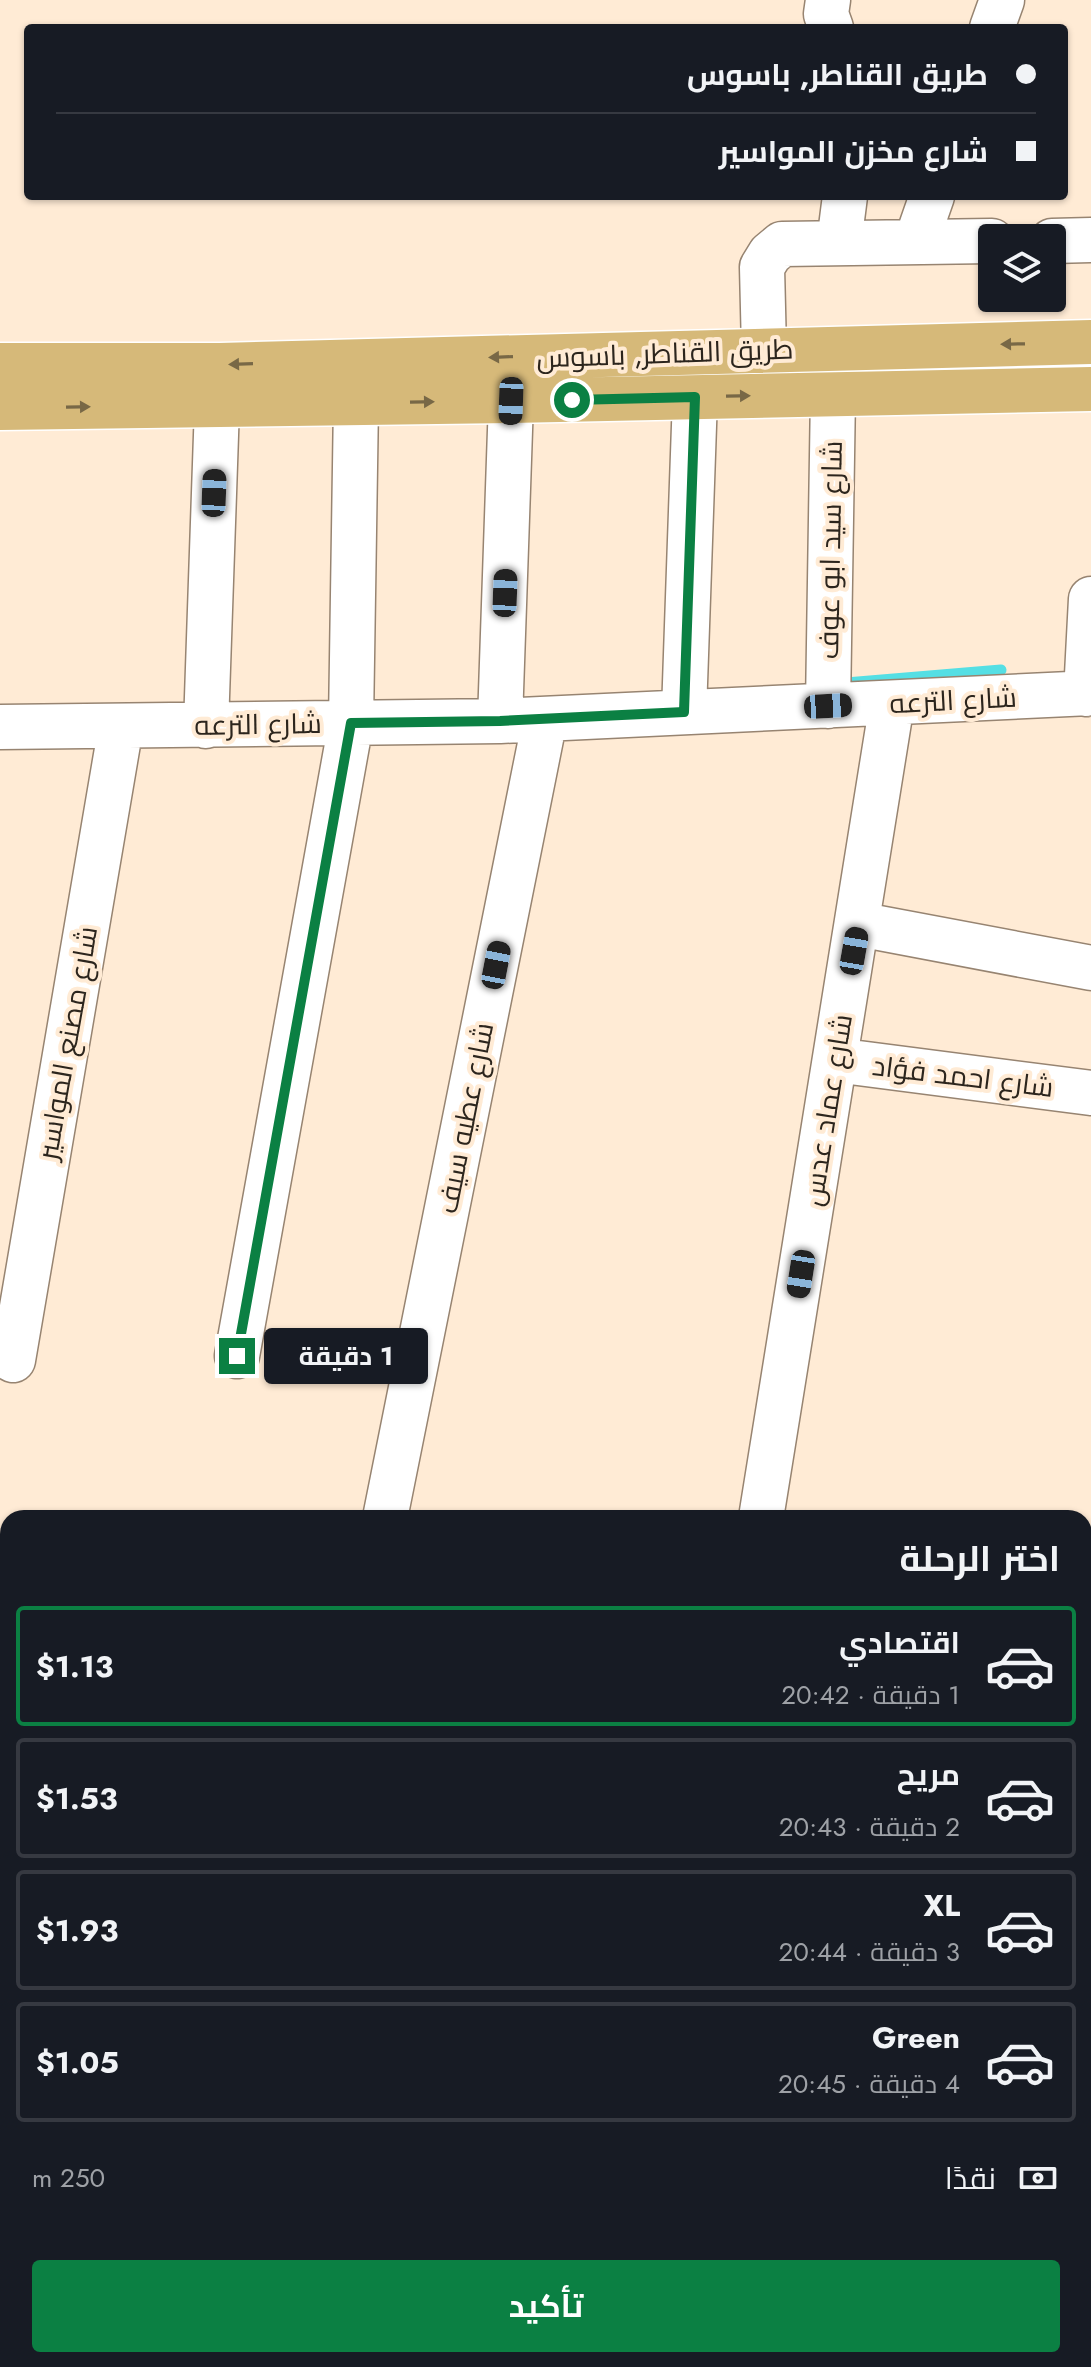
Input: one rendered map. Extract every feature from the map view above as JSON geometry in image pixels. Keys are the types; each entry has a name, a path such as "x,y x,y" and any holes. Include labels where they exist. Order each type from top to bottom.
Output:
{"main road":[{"name":"طريق القناطر, باسوس","path":"0,365 220,365 1091,342"},
{"name":"طريق القناطر, باسوس","path":"0,408 1091,389"}],"street":[{"path":"828,0 826,14 830,24"},
{"path":"993,24 1002,0"},
{"path":"839,243 844,200"},
{"path":"916,242 931,200"},
{"path":"1066,241 1091,240"},
{"path":"764,350 762,267 770,254 782,244 978,241"},
{"name":"شارع سيد ابو عوف","path":"828,706 833,394"},
{"path":"684,712 695,397"},
{"path":"500,721 511,401"},
{"path":"237,1356 351,723 356,403"},
{"path":"206,726 217,406"},
{"path":"1088,694 1091,599"},
{"name":"شارع الترعه","path":"0,727 500,721 1088,694"},
{"name":"شارع عماد عدس","path":"762,1510 892,703"},
{"name":"شارع عطيه سيف","path":"387,1510 545,719"},
{"name":"شارع مصنع المواسير","path":"13,1360 121,726"},
{"path":"858,924 1091,968"},
{"name":"شارع احمد فؤاد","path":"835,1060 1091,1093"}],"waterway":[{"path":"846,683 1001,670"}],"route":[{"path":"237,1356 351,723 500,721 684,712 695,397 572,400"}]}
